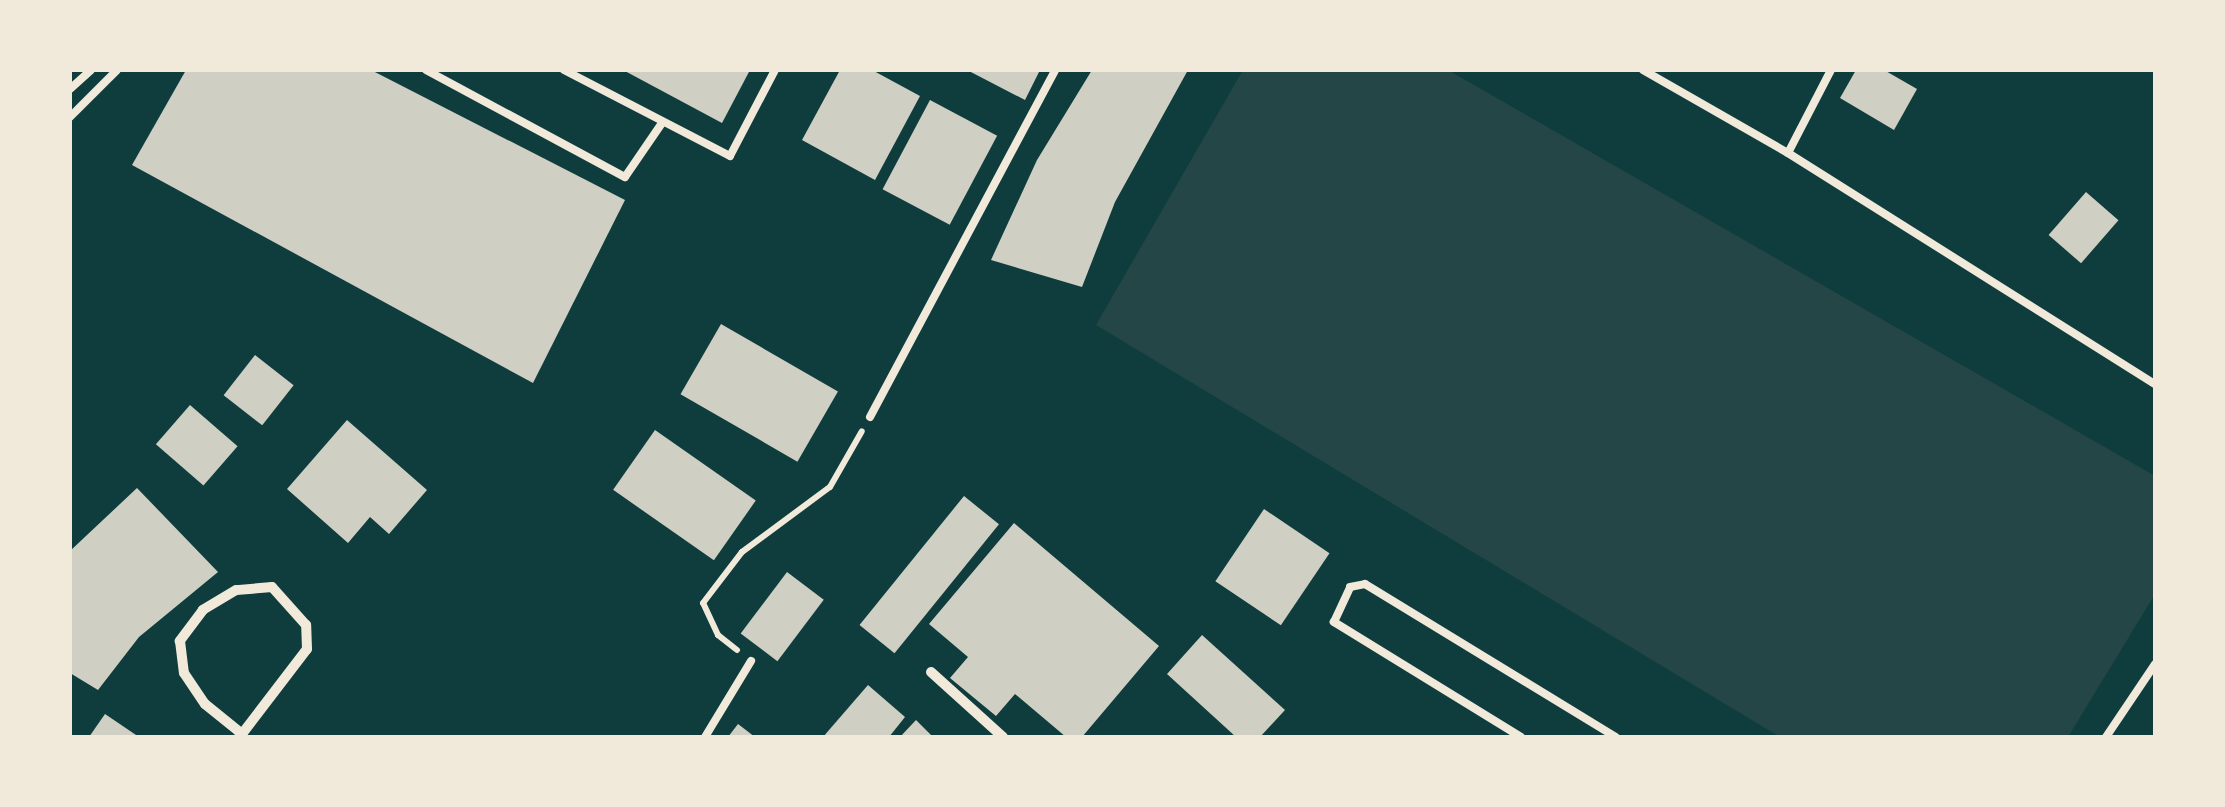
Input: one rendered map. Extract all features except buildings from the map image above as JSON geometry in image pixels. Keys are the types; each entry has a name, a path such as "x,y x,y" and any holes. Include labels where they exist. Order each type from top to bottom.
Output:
{"street":[{"path":"272,587 306,624 307,649 240,736 205,704 184,673 180,641 203,610 236,590 272,587"},
{"path":"931,672 1003,737"}],"lane":[{"path":"70,89 90,70"},
{"path":"70,117 117,70"},
{"path":"426,70 626,177 662,123"},
{"path":"564,70 730,156 775,70"},
{"path":"870,417 1055,70"},
{"path":"1643,70 1788,153 2155,384"},
{"path":"1788,153 1831,70"},
{"path":"1522,737 1334,622 1350,587 1365,584 1616,737"},
{"path":"705,737 750,661"},
{"path":"2106,737 2155,664"}],"path":[{"path":"750,661 718,636 703,603 742,552 830,487 870,417"}],"shaded area":[{"path":"1243,70 1448,70 2155,476 2155,594 2068,737 1780,737 1096,325"}]}
